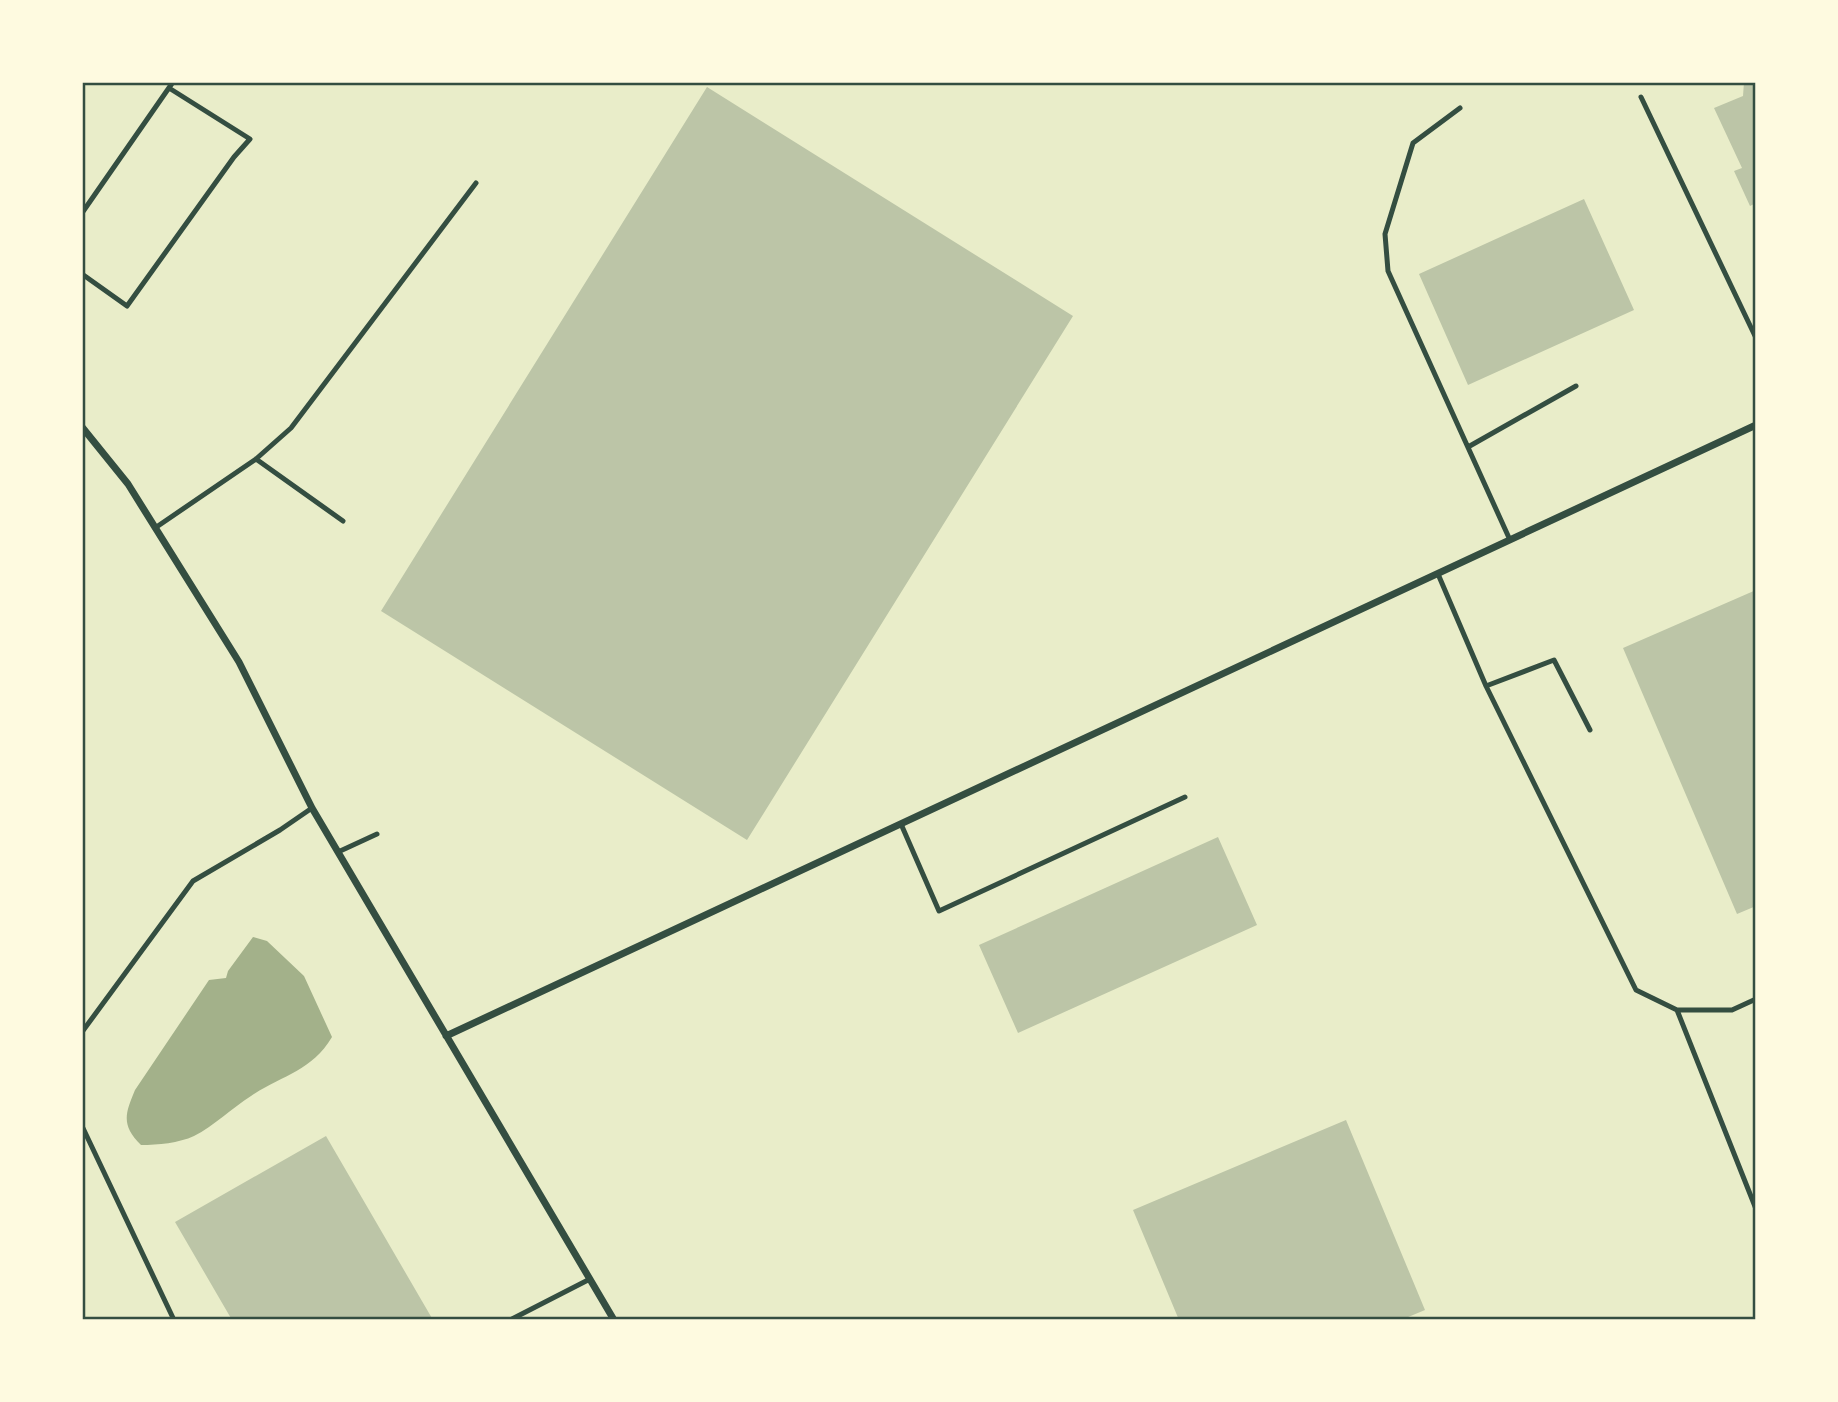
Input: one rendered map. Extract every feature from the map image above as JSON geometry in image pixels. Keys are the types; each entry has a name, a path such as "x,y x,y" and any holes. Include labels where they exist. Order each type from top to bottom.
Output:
{"street":[{"path":"446,1036 1756,425"},
{"path":"82,427 128,484 239,662 312,808 614,1320"}],"lane":[{"path":"82,213 171,85 250,139 234,157 127,306 82,274"},
{"path":"1641,97 1755,335"},
{"path":"1460,108 1413,143 1385,234 1388,271 1510,540"},
{"path":"155,528 256,459 291,428 476,183"},
{"path":"1468,447 1576,386"},
{"path":"256,459 343,521"},
{"path":"1438,574 1486,686 1636,990 1677,1010 1732,1010 1756,999"},
{"path":"1486,686 1554,660 1590,730"},
{"path":"901,824 939,911 1185,797"},
{"path":"82,1032 193,881 312,808"},
{"path":"338,852 377,834"},
{"path":"1677,1010 1756,1209"},
{"path":"82,1126 174,1320"},
{"path":"510,1320 590,1279"}],"shaded area":[{"path":"253,937 267,941 304,976 332,1037 324,1049 305,1066 251,1096 201,1132 175,1142 141,1145 130,1131 127,1119 135,1090 209,980 226,978 228,971"}],"building":[{"path":"1744,82 1756,82 1756,203 1750,206 1734,171 1742,168 1714,108 1743,96"},
{"path":"707,87 1073,316 747,840 381,611"},
{"path":"1584,199 1634,310 1468,385 1419,274"},
{"path":"1756,590 1756,906 1737,914 1623,648"},
{"path":"1218,837 1257,925 1018,1033 979,945"},
{"path":"1346,1120 1425,1310 1401,1320 1179,1320 1133,1210"},
{"path":"326,1136 433,1320 232,1320 175,1222"}]}
